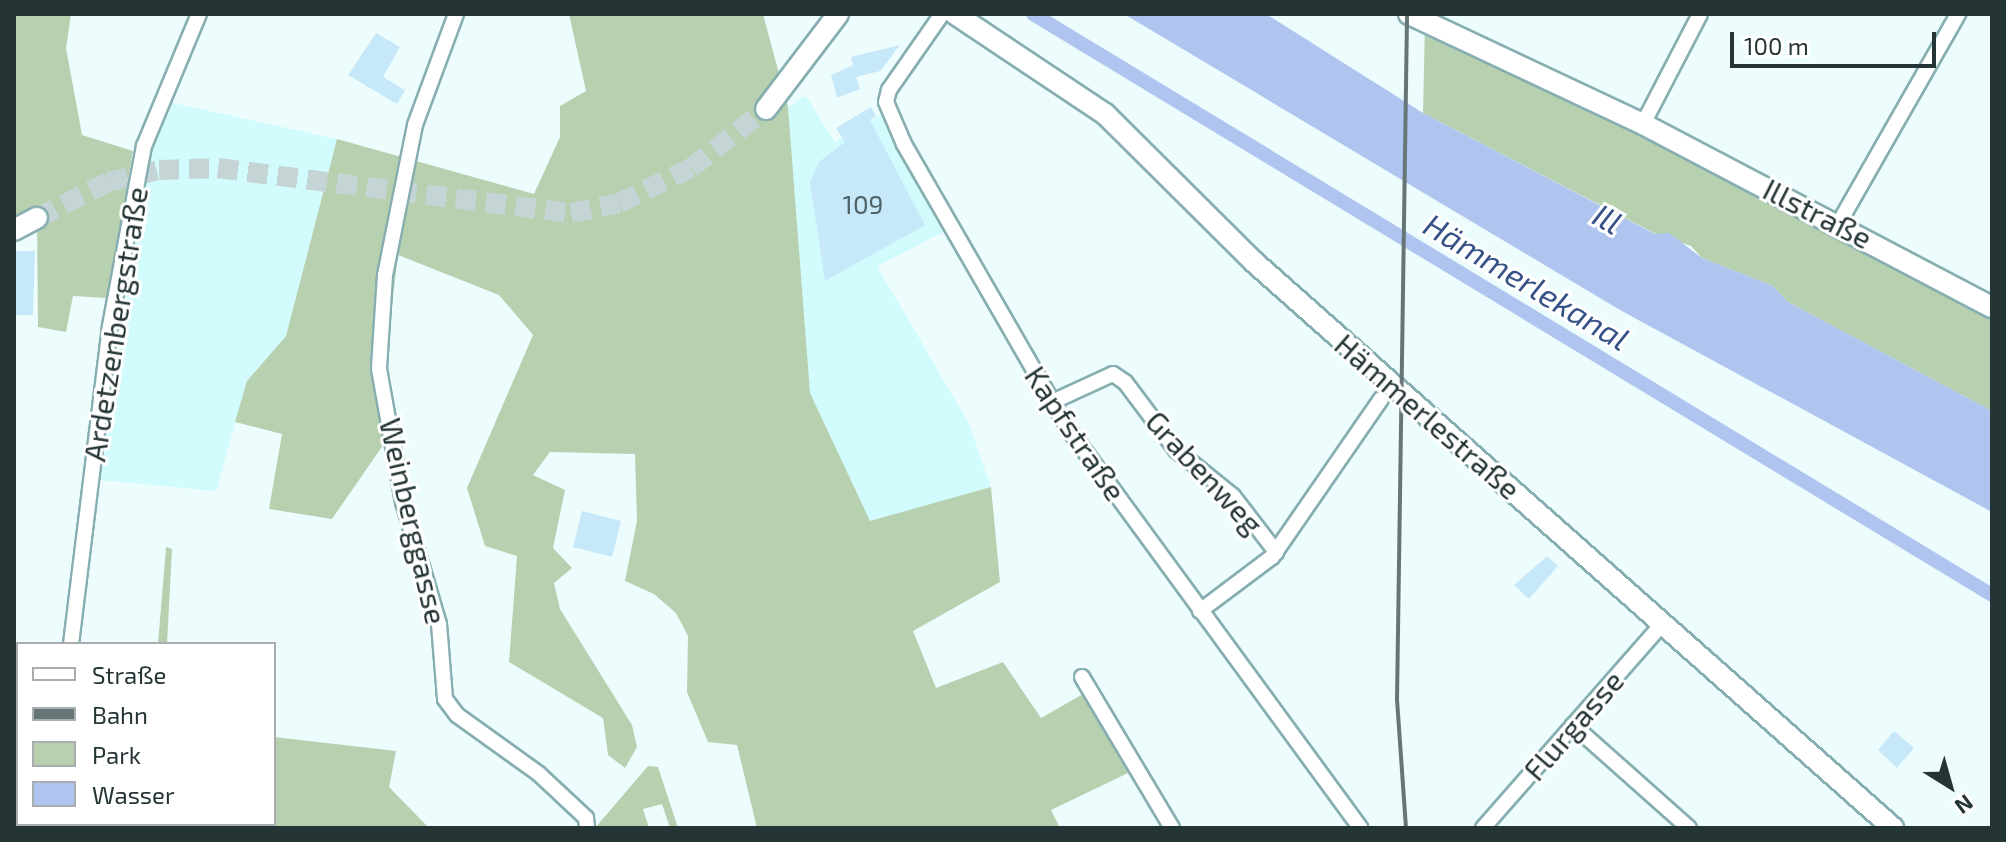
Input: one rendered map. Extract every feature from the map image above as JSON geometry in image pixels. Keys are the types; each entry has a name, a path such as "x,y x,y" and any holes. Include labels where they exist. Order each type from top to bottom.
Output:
{"street":[{"name":"Ardetzenbergstraße","path":"71,642 108,341 144,146 199,14"},
{"name":"Weinberggasse","path":"456,14 415,125 385,275 379,369 403,502 439,624 445,699 539,774 586,818 587,828"},
{"path":"766,109 838,14"},
{"name":"Kapfstraße","path":"942,14 894,80 888,110 1052,402 1200,611 1360,828"},
{"name":"Hämmerlestraße","path":"955,14 1105,114 1254,262 1893,828"},
{"name":"Illstraße","path":"1409,14 1643,124 1839,223 1992,307"},
{"path":"1643,124 1700,14"},
{"path":"1839,223 1958,14"},
{"path":"14,230 37,218"},
{"name":"Grabenweg","path":"1052,402 1113,374 1125,382 1176,450 1233,496 1276,552"},
{"path":"1200,611 1276,552 1381,399"},
{"name":"Flurgasse","path":"1483,828 1663,623"},
{"path":"1082,677 1172,828"},
{"path":"1573,725 1689,828"}],"shaded area":[{"path":"806,96 835,142 888,110 953,227 877,266 968,422 991,487 870,522 810,393 788,107"},
{"path":"173,103 337,139 286,336 247,381 216,491 99,480 147,161"}],"green space":[{"path":"14,14 71,14 66,48 82,135 133,151 107,298 73,296 66,332 38,327 37,218 25,210 14,216"},
{"path":"569,14 763,14 788,107 810,393 870,521 991,487 1000,582 913,631 936,688 1003,662 1041,718 1083,694 1128,773 1051,810 1060,828 757,828 737,745 708,742 687,692 688,636 676,613 654,594 625,581 637,521 635,454 550,452 533,475 565,490 553,548 572,568 554,583 560,609 632,725 637,747 625,768 608,755 603,718 509,662 517,556 485,546 467,488 533,335 499,295 398,255 384,370 395,428 332,519 269,509 282,434 235,422 247,381 286,336 337,139 534,194 560,137 560,106 586,91"},
{"path":"1425,22 1992,307 1992,411 1788,302 1773,286 1702,258 1691,246 1656,234 1423,113"},
{"path":"166,547 172,549 167,642 158,642"},
{"path":"276,737 396,751 389,787 429,828 94,828 276,826"},
{"path":"648,766 658,767 678,828 670,828 662,804 643,809 649,828 595,828"}],"water":[{"name":"Ill","path":"1124,14 1266,14 1423,113 1655,234 1669,233 1702,258 1773,286 1788,302 1992,411 1992,512 1620,310"}],"building":[{"path":"376,33 400,47 383,77 405,90 397,104 348,75"},
{"path":"900,45 880,71 856,77 860,89 837,98 831,75 853,65 851,57"},
{"path":"871,107 876,116 870,120 925,225 825,281 810,182 819,162 845,142 836,128"},
{"path":"14,251 35,251 33,315 16,315"},
{"path":"582,511 621,521 612,557 573,547"},
{"path":"1547,556 1558,566 1529,599 1514,585"},
{"path":"1894,731 1914,748 1897,768 1878,750"}],"waterway":[{"name":"Hämmerlekanal","path":"1033,14 1992,595"}],"tunnel":[{"path":"37,218 108,182 159,170 218,168 571,213 619,203 691,168 766,109"}],"railway":[{"path":"1406,828 1397,700 1407,14"}]}
